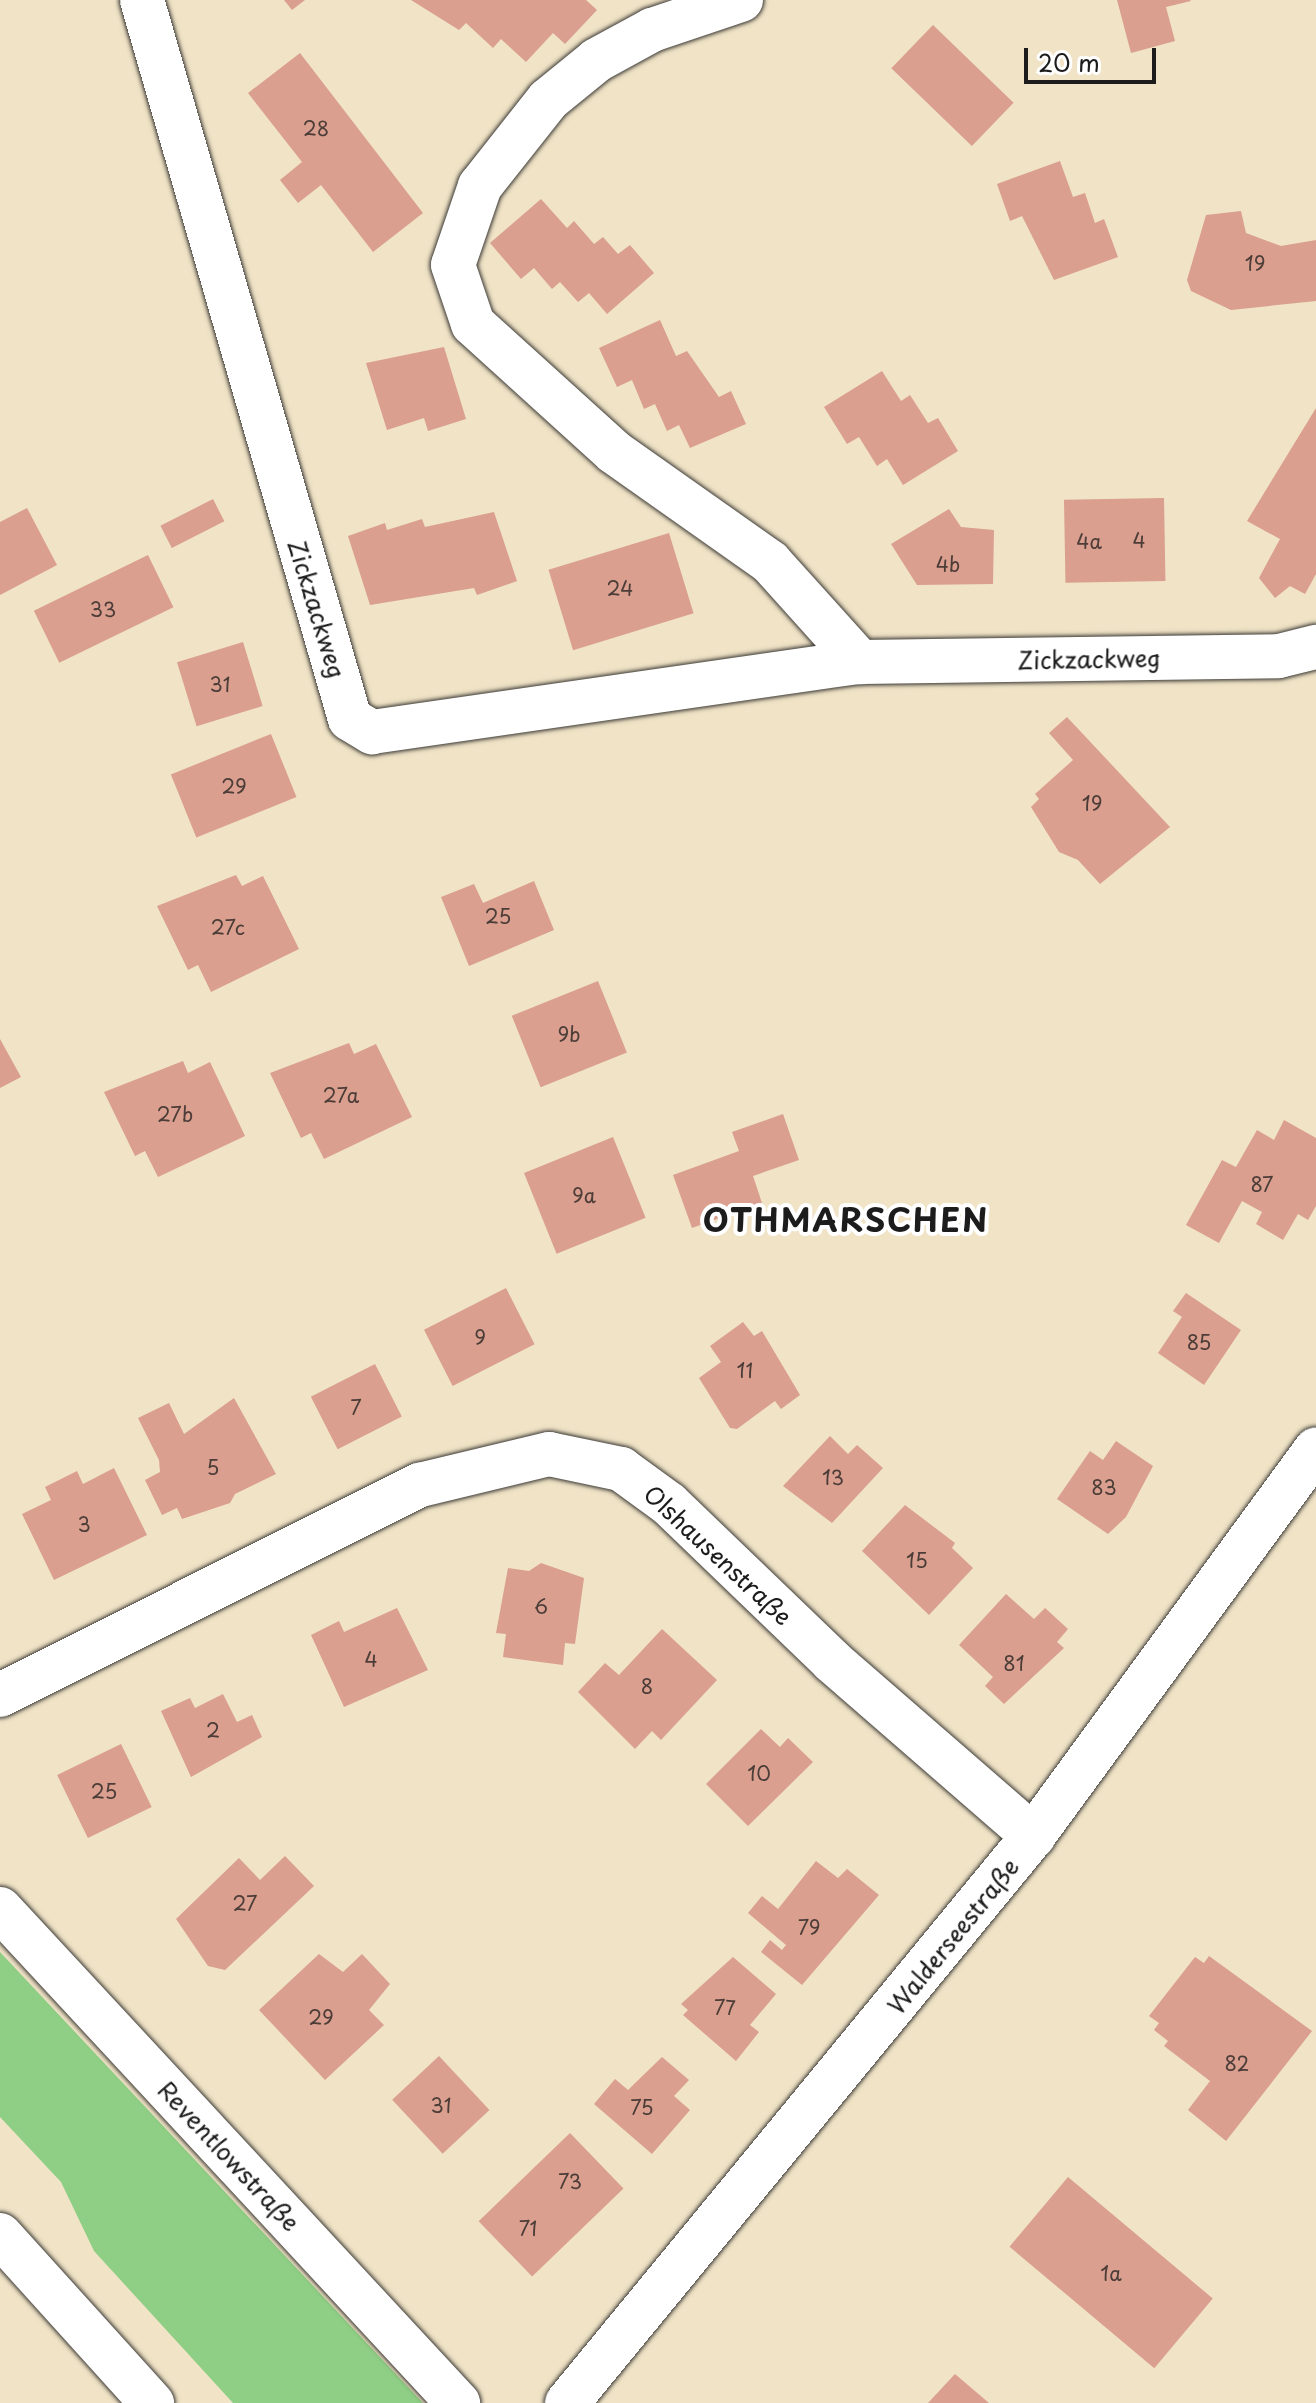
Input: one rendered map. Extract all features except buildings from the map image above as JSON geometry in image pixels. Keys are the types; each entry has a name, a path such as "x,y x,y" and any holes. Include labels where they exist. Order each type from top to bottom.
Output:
{"street":[{"name":"Zickzackweg","path":"142,0 350,719 372,732 860,662 1279,656 1316,647"},
{"path":"741,0 652,30 597,60 548,100 480,186 453,265 473,324 614,452 770,562 860,662"},
{"name":"Walderseestraße","path":"567,2403 1033,1836 1316,1450"},
{"name":"Olshausenstraße","path":"0,1695 420,1485 549,1454 621,1469 669,1504 832,1661 1033,1836"},
{"name":"Reventlowstraße","path":"0,1909 458,2403"},
{"path":"0,2235 152,2403"},
{"path":"95,2342 110,2403"}],"green space":[{"path":"0,1952 423,2403 233,2403 94,2251 61,2182 0,2117"}],"district":[{"name":"OTHMARSCHEN","path":"846,1219"}]}
